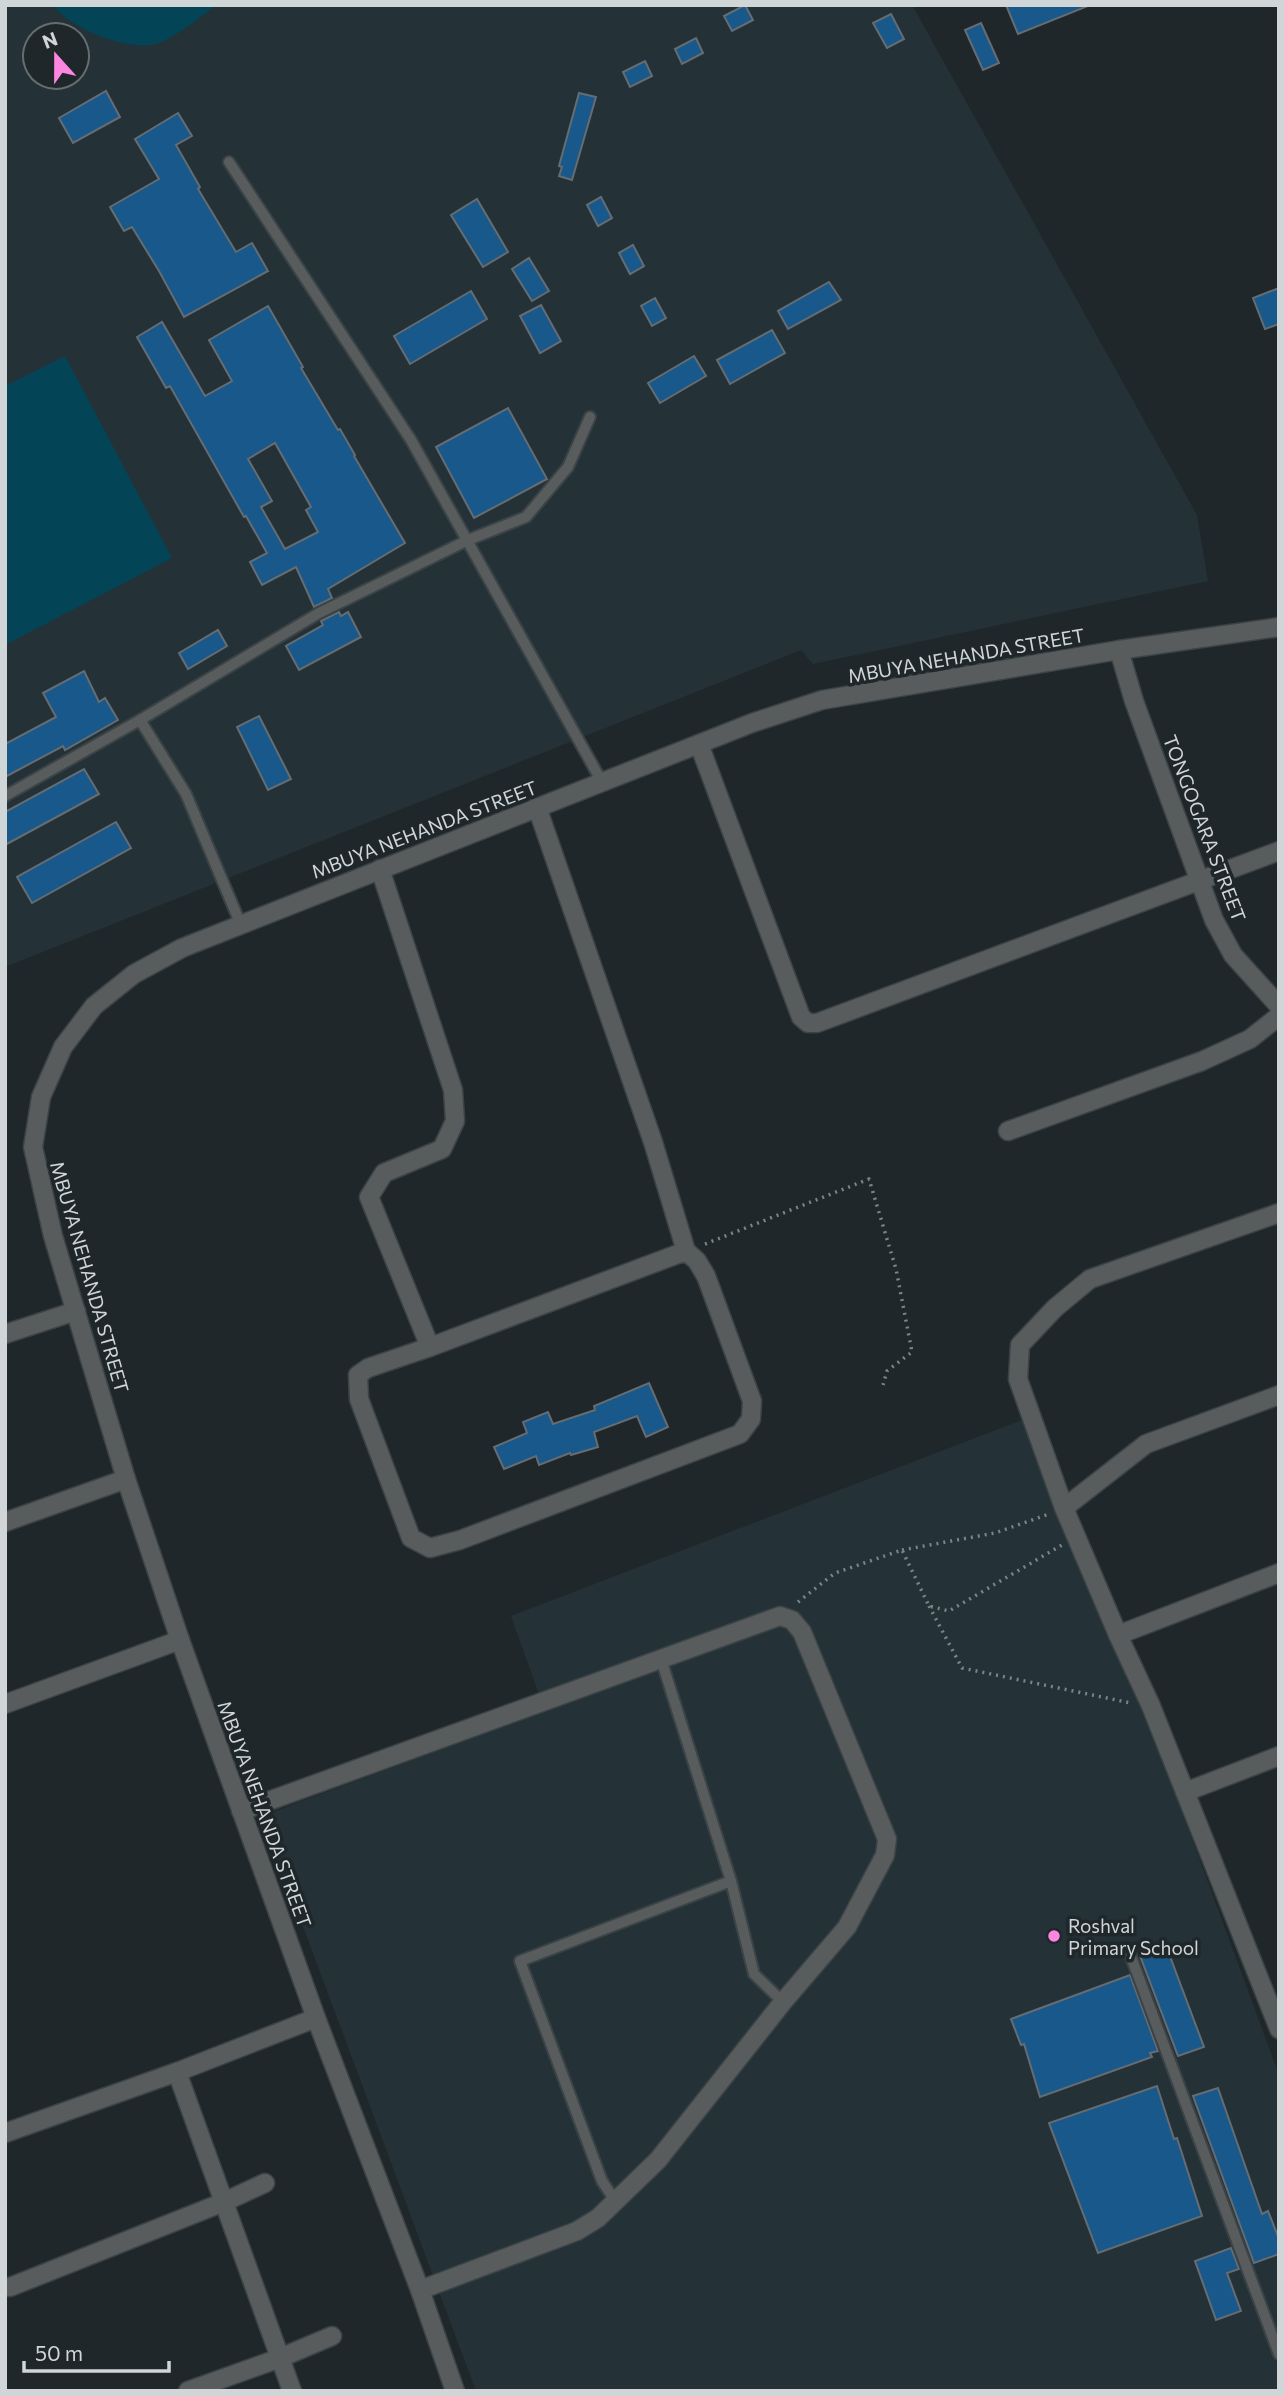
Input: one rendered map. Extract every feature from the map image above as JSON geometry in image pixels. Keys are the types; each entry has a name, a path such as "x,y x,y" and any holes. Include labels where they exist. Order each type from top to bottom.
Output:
{"street":[{"name":"MBUYA NEHANDA STREET","path":"455,2391 420,2290 316,2018 241,1811 126,1479 53,1236 33,1147 41,1097 64,1048 94,1006 134,974 182,948 752,723 822,701 1119,650 1279,627"},
{"name":"TONGOGARA STREET","path":"1119,650 1134,701 1214,920 1233,955 1279,1006"},
{"path":"699,744 802,1017 808,1023 817,1023 1279,851"},
{"path":"537,807 653,1142 686,1251 697,1261 706,1276 752,1401 751,1419 740,1434 460,1540 430,1548 411,1538 359,1399 358,1375 368,1368 686,1251"},
{"path":"380,869 453,1090 455,1121 442,1149 384,1173 369,1197 430,1347"},
{"path":"1008,1131 1202,1061 1250,1039 1279,1016"},
{"path":"1279,1213 1090,1279 1055,1308 1020,1345 1018,1379 1064,1508 1151,1706 1279,2029"},
{"path":"5,1334 76,1311"},
{"path":"1064,1508 1146,1444 1279,1395"},
{"path":"5,1522 126,1479"},
{"path":"1118,1635 1279,1573"},
{"path":"241,1811 780,1616 792,1620 802,1632 887,1839 885,1855 847,1927 783,2002 658,2160 616,2202 577,2231 420,2290"},
{"path":"5,1704 180,1640"},
{"path":"1185,1793 1279,1756"},
{"path":"5,2133 177,2072 316,2018"},
{"path":"177,2072 292,2391"},
{"path":"10,2287 224,2202 265,2183"},
{"path":"188,2391 332,2336"}],"lane":[{"path":"229,162 411,440 602,782"},
{"path":"5,796 141,720 319,613 468,540 526,517 568,467 590,417"},
{"path":"141,720 186,794 241,925"},
{"path":"661,1659 731,1881 754,1975 783,2002"},
{"path":"616,2202 602,2181 520,1961 731,1881"},
{"path":"1130,1954 1279,2354"}],"path":[{"path":"686,1251 869,1179 896,1269 912,1352 887,1371 883,1385"},
{"path":"780,1616 835,1573 902,1550 995,1533 1064,1508"},
{"path":"929,1606 949,1611 1076,1537"},
{"path":"902,1550 962,1668 1151,1706"}],"shaded area":[{"path":"5,5 912,5 1197,515 1208,581 813,664 801,650 5,967"},
{"path":"53,5 216,5 185,28 151,45 126,44 112,40 91,32 91,21 70,21"},
{"path":"65,356 172,558 5,645 5,386"},
{"path":"1022,1420 1146,1714 1279,2075 1279,2391 476,2391 262,1816 545,1711 511,1616"}],"building":[{"path":"745,5 753,20 732,31 724,16"},
{"path":"1006,5 1087,5 1088,6 1018,34"},
{"path":"891,14 904,39 887,48 873,23"},
{"path":"981,23 999,63 983,70 965,30"},
{"path":"696,38 703,53 682,64 675,49"},
{"path":"645,61 652,76 630,87 623,72"},
{"path":"106,91 120,117 73,143 59,118"},
{"path":"579,93 596,97 572,180 559,176 562,167 559,166"},
{"path":"178,113 192,136 176,145 200,187 198,189 236,252 252,243 268,271 184,317 132,227 124,231 110,207 159,179 135,139"},
{"path":"601,197 612,218 598,226 587,205"},
{"path":"477,199 508,252 483,267 451,215"},
{"path":"633,245 644,266 630,274 619,253"},
{"path":"529,258 549,291 532,301 512,269"},
{"path":"829,282 841,300 788,329 778,311"},
{"path":"1279,288 1279,324 1265,329 1253,298"},
{"path":"471,291 487,319 410,364 394,336"},
{"path":"655,298 666,318 652,326 641,306"},
{"path":"541,305 561,341 540,353 520,316"},
{"path":"268,306 303,367 301,368 338,430 340,429 405,543 328,589 332,598 314,607 296,567 262,585 250,562 267,553 170,386 166,388 137,337 162,322 205,396 232,381 209,340","holes":["275,443 311,507 306,510 318,532 285,549 261,507 272,501 248,459"]},
{"path":"772,330 785,353 730,384 717,360"},
{"path":"694,356 706,376 660,403 648,383"},
{"path":"508,408 547,479 474,518 436,447"},
{"path":"339,612 341,616 348,612 361,637 299,670 286,646 323,625 321,621"},
{"path":"218,630 227,646 188,669 179,653"},
{"path":"84,671 99,702 105,698 118,720 65,750 63,746 5,777 5,744 56,717 43,693"},
{"path":"259,716 291,779 268,790 237,727"},
{"path":"84,769 99,794 5,845 5,812"},
{"path":"116,822 131,848 32,903 17,877"},
{"path":"649,1383 668,1427 646,1437 637,1416 594,1432 598,1447 571,1455 570,1453 539,1465 536,1456 504,1469 494,1447 527,1433 523,1422 548,1412 553,1424 595,1410 594,1406"},
{"path":"1165,1943 1204,2047 1178,2056 1139,1953"},
{"path":"1130,1975 1158,2051 1150,2053 1152,2057 1040,2097 1024,2044 1021,2045 1011,2019"},
{"path":"1157,2086 1202,2216 1098,2253 1049,2123"},
{"path":"1218,2088 1262,2214 1268,2211 1279,2239 1279,2254 1254,2263 1193,2096"},
{"path":"1231,2248 1239,2269 1227,2273 1241,2311 1216,2320 1195,2261"}],"place":[{"name":"Roshval Primary School","path":"1054,1936"}]}
